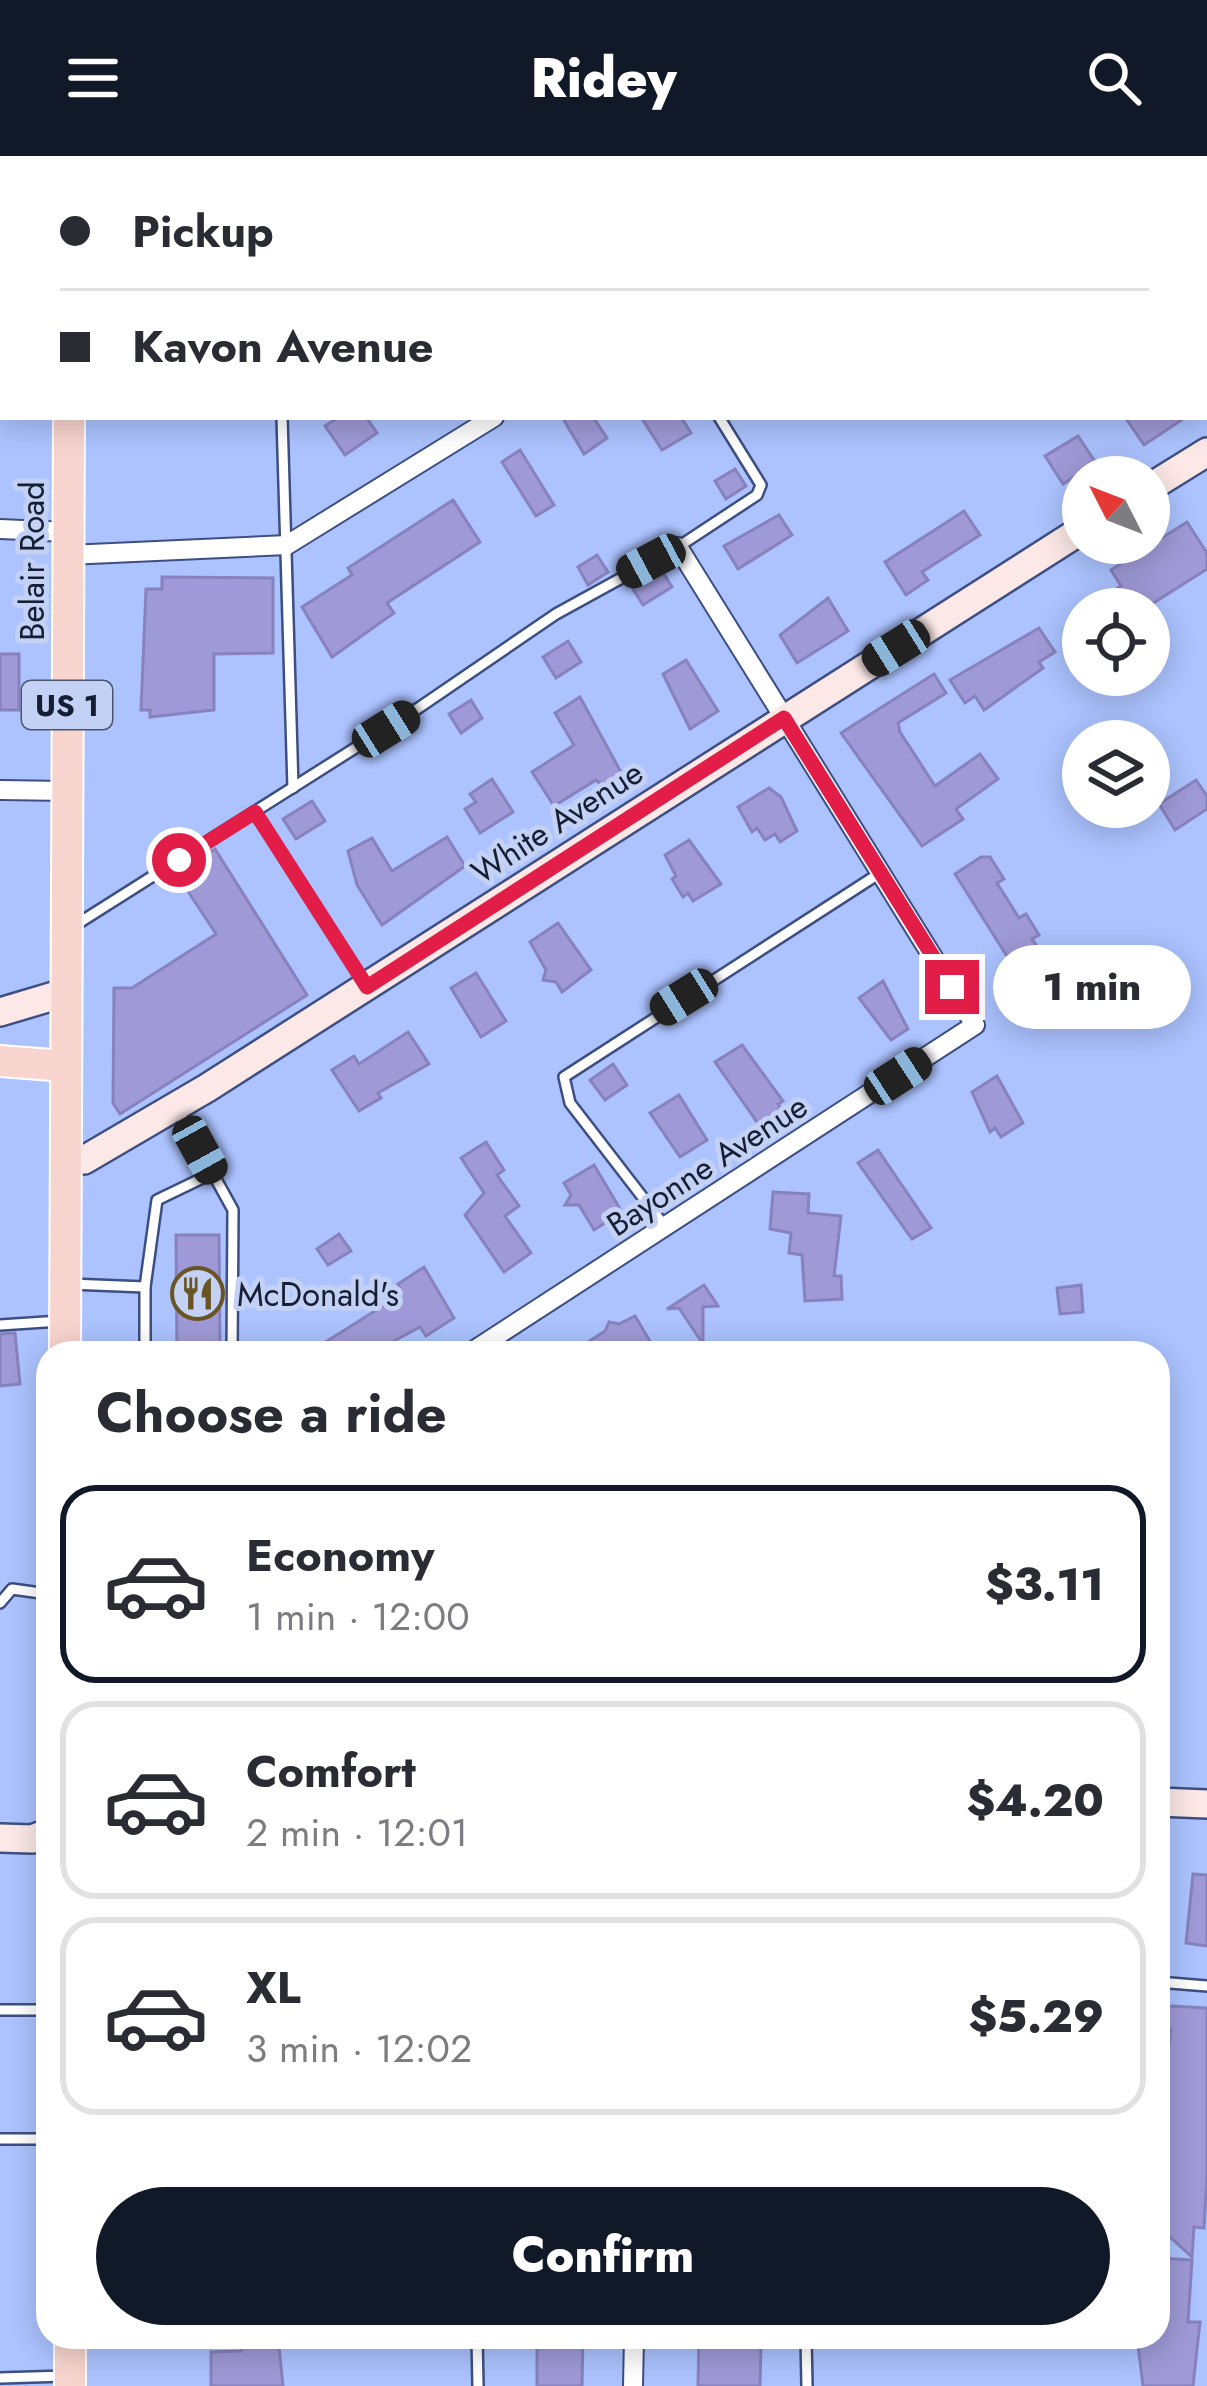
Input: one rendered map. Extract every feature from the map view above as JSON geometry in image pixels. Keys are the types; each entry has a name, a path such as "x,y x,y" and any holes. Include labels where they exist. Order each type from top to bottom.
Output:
{"main road":[{"name":"Belair Road","path":"65,1341 69,420"},
{"path":"0,1061 64,1066"},
{"path":"70,2349 70,2381"}],"street":[{"path":"0,529 68,544 286,545 489,420"},
{"path":"1170,475 1207,452"},
{"name":"White Avenue","path":"65,1160 84,1160 176,1107 1062,542"},
{"path":"678,548 880,873"},
{"path":"0,790 66,791"},
{"name":"Bayonne Avenue","path":"489,1341 975,1025 880,873"},
{"path":"0,1012 64,993"},
{"path":"1170,1802 1207,1804"},
{"path":"0,1838 36,1838"},
{"path":"633,2386 634,2349"}],"lane":[{"path":"282,420 293,788"},
{"path":"65,932 556,614 678,548 757,495 760,484 721,420"},
{"path":"255,812 367,987"},
{"path":"666,1228 570,1103 564,1077 880,873"},
{"path":"176,1107 233,1210 232,1341"},
{"path":"145,1341 146,1287 157,1200 213,1173"},
{"path":"65,1284 146,1287"},
{"path":"0,1325 65,1321"},
{"path":"0,1604 12,1589 36,1592"},
{"path":"1170,1983 1207,1986"},
{"path":"0,2010 36,2010"},
{"path":"0,2139 36,2139"},
{"path":"477,2349 478,2386"},
{"path":"806,2349 807,2386"},
{"path":"0,2378 70,2381"}],"building":[{"path":"334,420 368,420 377,433 345,455 325,426"},
{"path":"564,420 595,420 607,438 584,454"},
{"path":"643,420 683,420 691,433 662,450"},
{"path":"1127,420 1182,420 1144,445"},
{"path":"1078,436 1091,456 1062,456 1062,482 1045,456"},
{"path":"520,450 554,505 536,516 502,462"},
{"path":"735,469 746,486 726,499 715,481"},
{"path":"453,500 480,542 387,603 394,613 332,657 302,607 352,575 348,568"},
{"path":"964,511 980,535 922,572 928,580 906,595 885,562"},
{"path":"779,515 792,535 738,569 724,546"},
{"path":"1187,522 1207,553 1207,569 1170,592 1170,588 1118,588 1111,570 1120,564 1170,564 1170,533"},
{"path":"597,555 608,572 588,585 578,567"},
{"path":"662,571 672,587 643,605 633,589"},
{"path":"162,577 273,578 273,653 214,654 214,710 150,717 150,710 141,710 146,589 162,589"},
{"path":"828,598 848,631 797,663 780,635"},
{"path":"1039,628 1055,652 1039,662 1043,668 984,710 975,696 965,703 950,680"},
{"path":"568,641 581,662 556,678 543,657"},
{"path":"0,654 19,654 19,710 0,710"},
{"path":"686,660 718,711 690,729 663,674"},
{"path":"934,674 946,693 898,723 900,732 935,786 980,754 998,779 956,809 963,819 922,846 841,733"},
{"path":"580,697 622,774 602,786 596,780 554,806 532,772 574,745 555,713"},
{"path":"471,700 482,718 461,733 449,714"},
{"path":"492,779 513,812 480,833 465,809 476,802 470,794"},
{"path":"1196,780 1207,796 1207,809 1175,830 1170,822 1170,797"},
{"path":"769,788 781,797 797,831 780,842 775,834 765,840 757,828 752,832 738,807"},
{"path":"312,801 325,821 296,839 283,819"},
{"path":"447,837 465,866 382,925 357,885 348,851 372,838 392,871"},
{"path":"689,840 721,884 693,901 688,893 683,897 672,879 676,876 665,855"},
{"path":"215,849 307,995 120,1114 113,1103 114,988 132,988 216,934 176,873"},
{"path":"981,857 990,857 1004,879 997,883 1019,918 1026,914 1039,935 1032,939 1036,945 1010,961 955,874"},
{"path":"558,923 591,970 562,992 556,982 543,980 546,970 530,942"},
{"path":"476,973 506,1021 481,1037 451,988"},
{"path":"883,981 908,1029 891,1040 859,998"},
{"path":"408,1032 429,1064 378,1093 381,1098 359,1111 332,1070 354,1056 359,1064"},
{"path":"742,1045 783,1101 778,1104 782,1110 759,1125 715,1062"},
{"path":"613,1064 627,1085 605,1100 590,1080"},
{"path":"997,1076 1023,1123 1001,1137 995,1128 990,1132 972,1092"},
{"path":"679,1095 707,1140 680,1157 650,1113"},
{"path":"486,1142 504,1170 497,1175 519,1206 505,1216 531,1253 504,1272 465,1215 484,1193 461,1158"},
{"path":"878,1150 931,1228 912,1239 858,1163"},
{"path":"594,1165 622,1212 594,1230 579,1205 565,1205 571,1195 564,1183"},
{"path":"773,1192 809,1194 808,1213 841,1216 834,1276 841,1276 842,1299 805,1301 802,1255 789,1253 791,1233 770,1229"},
{"path":"339,1234 351,1251 328,1265 317,1249"},
{"name":"McDonald's","path":"176,1235 219,1235 220,1341 177,1341"},
{"path":"424,1267 454,1318 426,1336 420,1327 394,1341 327,1341 402,1294 398,1284"},
{"path":"704,1285 718,1306 703,1307 703,1341 679,1308 667,1309"},
{"path":"1081,1285 1083,1312 1060,1314 1057,1288"},
{"path":"635,1316 650,1341 590,1341 605,1331 609,1322 619,1324"},
{"path":"15,1333 20,1384 0,1386 0,1334"},
{"path":"1193,1874 1207,1875 1207,1946 1186,1943"},
{"path":"1170,2007 1207,2008 1204,2228 1194,2227 1192,2257 1170,2237"},
{"path":"1170,2259 1192,2260 1188,2322 1200,2322 1193,2386 1143,2386 1138,2349 1170,2349"},
{"path":"279,2349 283,2386 211,2386 211,2352"},
{"path":"537,2349 583,2349 582,2386 537,2386"},
{"path":"699,2349 761,2349 760,2386 698,2386"}],"place":[{"name":"McDonald's","path":"198,1294"}],"route":[{"path":"179,860 255,812 367,987 784,718 952,987"}]}
